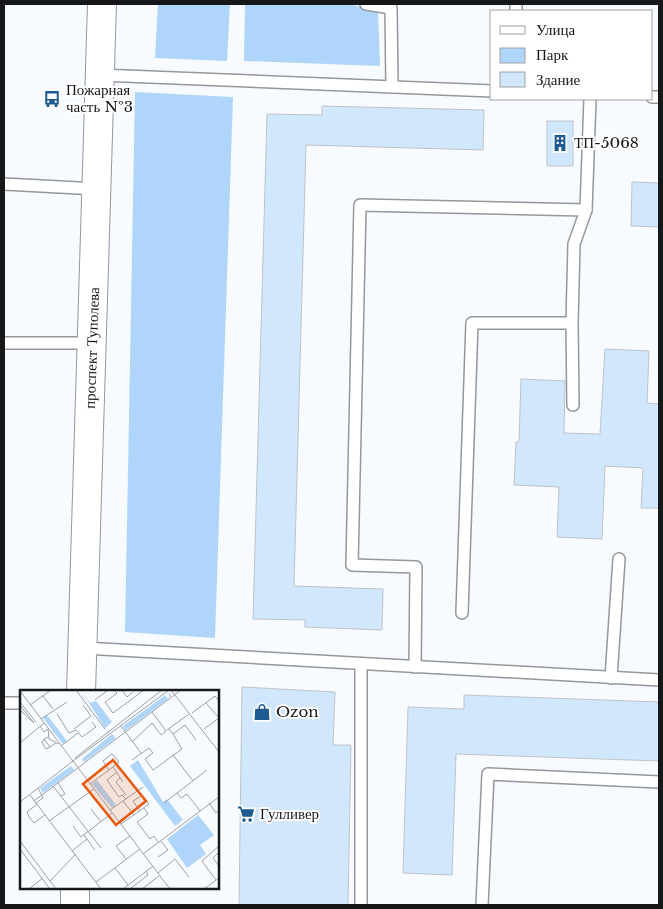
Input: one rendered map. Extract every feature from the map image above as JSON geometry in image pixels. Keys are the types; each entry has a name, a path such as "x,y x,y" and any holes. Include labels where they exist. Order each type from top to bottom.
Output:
{"main road":[{"name":"проспект Туполева","path":"81,690 102,4"},
{"path":"75,889 75,905"}],"lane":[{"path":"366,4 391,8 392,87"},
{"path":"100,75 490,91"},
{"path":"572,405 574,244 586,210 590,100"},
{"path":"4,184 97,189"},
{"path":"415,667 416,567 352,565 360,205 586,210"},
{"path":"462,613 472,323 572,323"},
{"path":"4,343 92,343"},
{"path":"611,678 619,559"},
{"path":"83,648 659,680"},
{"path":"361,664 361,905"},
{"path":"4,703 20,703"},
{"path":"482,905 488,774 659,782"}],"green space":[{"path":"158,4 230,4 227,61 155,58"},
{"path":"245,4 345,4 378,9 380,66 244,61"},
{"path":"135,92 233,97 215,638 125,632"}],"building":[{"path":"322,106 484,110 483,150 306,145 294,586 383,589 382,630 305,627 305,620 253,619 267,114 322,115"},
{"name":"ТП-5068","path":"547,121 573,121 573,166 547,166"},
{"path":"632,182 659,183 659,227 631,226"},
{"path":"605,349 649,351 647,403 659,404 659,508 641,508 643,468 605,466 602,539 557,537 559,487 514,485 516,442 519,442 521,379 565,381 564,433 600,434"},
{"path":"242,687 335,692 333,745 351,745 348,905 239,905"},
{"path":"464,695 659,702 659,761 456,754 452,875 403,873 408,707 464,709"}],"place":[{"name":"Пожарная часть №3","path":"52,99"},
{"name":"ТП-5068","path":"560,143"},
{"name":"Ozon","path":"262,712"},
{"name":"Гулливер","path":"246,814"}]}
